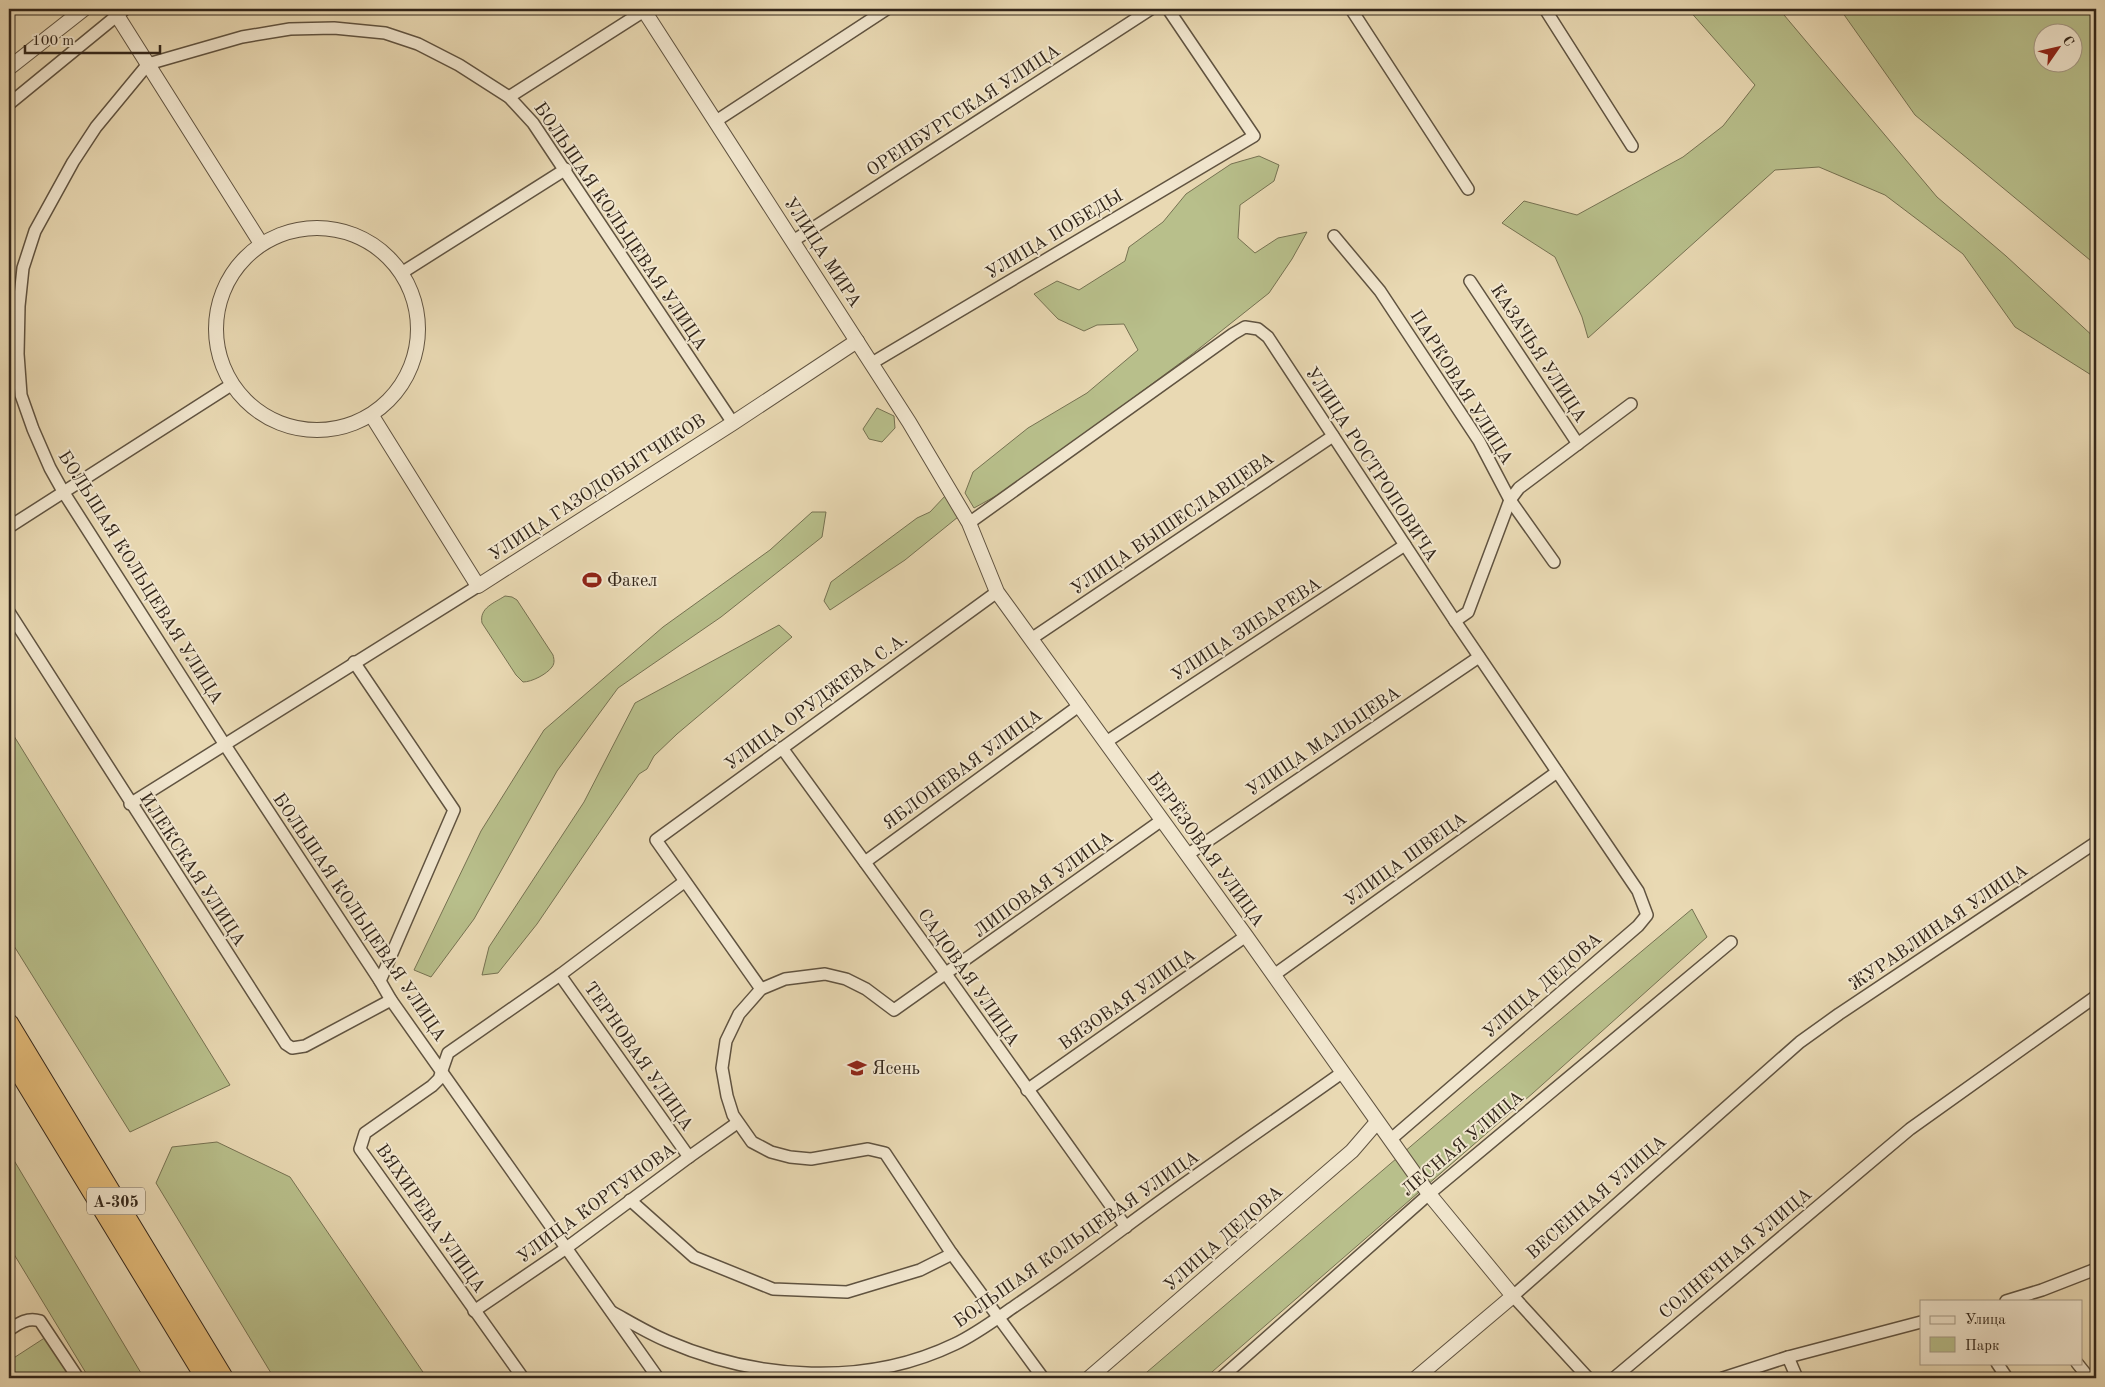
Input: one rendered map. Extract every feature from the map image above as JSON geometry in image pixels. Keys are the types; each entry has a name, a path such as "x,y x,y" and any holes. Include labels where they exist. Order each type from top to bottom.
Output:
{"highway":[{"name":"А-305","path":"9,1023 224,1378"},
{"name":"А-305","path":"9,1056 204,1378"}],"street":[{"path":"9,68 84,9"},
{"path":"509,97 645,9"},
{"name":"УЛИЦА МИРА","path":"645,9 872,363 968,521"},
{"path":"716,121 887,9"},
{"name":"ОРЕНБУРГСКАЯ УЛИЦА","path":"793,241 1151,9"},
{"name":"УЛИЦА ПОБЕДЫ","path":"872,363 1254,136 1168,9"},
{"path":"1351,9 1468,189"},
{"path":"1545,9 1632,146"},
{"path":"9,104 118,11 148,64 260,242"},
{"name":"БОЛЬШАЯ КОЛЬЦЕВАЯ УЛИЦА","path":"658,1378 565,1249 441,1069 390,1000 380,981 225,745 64,493 33,429 21,395 18,354 19,306 24,268 35,231 73,162 96,127 148,64 242,37 290,28 334,28 384,33 418,44 460,65 509,97 533,123 566,169 733,423"},
{"path":"403,272 566,169"},
{"path":"328,228 349,232 366,239 387,254 403,272 410,287 418,314 418,338 415,355 401,386 372,416 339,428 325,430 294,428 269,419 243,399 231,385 218,355 215,326 220,296 236,267 260,242 277,234 299,229 328,228"},
{"name":"ПАРКОВАЯ УЛИЦА","path":"1334,236 1380,291 1480,441 1510,500 1554,562"},
{"name":"КАЗАЧЬЯ УЛИЦА","path":"1470,281 1578,444"},
{"name":"УЛИЦА РОСТРОПОВИЧА","path":"968,521 1245,327 1258,329 1268,337 1479,657 1638,891 1647,915"},
{"name":"УЛИЦА ГАЗОДОБЫТЧИКОВ","path":"130,804 478,586 733,423 857,340"},
{"path":"9,527 231,385"},
{"path":"1455,621 1468,612 1510,500 1519,488 1631,404"},
{"path":"372,416 478,586"},
{"name":"УЛИЦА ВЫШЕСЛАВЦЕВА","path":"1031,639 1333,436"},
{"name":"БЕРЁЗОВАЯ УЛИЦА","path":"968,521 997,592 1274,975 1429,1194 1512,1296"},
{"name":"УЛИЦА ЗИБАРЕВА","path":"1106,742 1405,545"},
{"name":"УЛИЦА ОРУДЖЕВА С.А.","path":"684,882 656,840 997,592"},
{"name":"ИЛЕКСКАЯ УЛИЦА","path":"9,612 130,804 286,1044 292,1048 305,1046 390,1000"},
{"name":"УЛИЦА МАЛЬЦЕВА","path":"1187,855 1479,657"},
{"path":"354,662 454,810 380,981"},
{"name":"ЯБЛОНЕВАЯ УЛИЦА","path":"865,862 1080,706"},
{"name":"САДОВАЯ УЛИЦА","path":"782,748 1126,1227"},
{"name":"УЛИЦА ШВЕЦА","path":"1274,975 1557,772"},
{"name":"ЛИПОВАЯ УЛИЦА","path":"761,988 785,979 825,974 846,979 866,989 894,1010 1162,820"},
{"name":"ЖУРАВЛИНАЯ УЛИЦА","path":"1800,1042 2095,843"},
{"path":"441,1069 448,1053 560,975 684,882 761,988 739,1014 726,1041 722,1068 726,1096 737,1124 752,1142 771,1152 790,1157 811,1158 868,1150 885,1153 952,1254 1043,1378"},
{"name":"УЛИЦА ДЕДОВА","path":"1390,1140 1638,926 1647,915"},
{"name":"ВЯЗОВАЯ УЛИЦА","path":"1027,1090 1246,936"},
{"name":"ЛЕСНАЯ УЛИЦА","path":"1221,1378 1429,1194 1731,942"},
{"name":"ТЕРНОВАЯ УЛИЦА","path":"560,975 689,1157"},
{"name":"СОЛНЕЧНАЯ УЛИЦА","path":"1614,1378 1910,1129 2095,997"},
{"name":"ВЕСЕННАЯ УЛИЦА","path":"1416,1378 1512,1296 1800,1042"},
{"name":"ВЯХИРЕВА УЛИЦА","path":"441,1069 439,1079 432,1086 365,1133 360,1149 523,1378"},
{"name":"БОЛЬШАЯ КОЛЬЦЕВАЯ УЛИЦА","path":"608,1310 667,1341 720,1360 775,1372 820,1376 862,1373 908,1364 956,1344 1077,1264 1342,1072"},
{"name":"УЛИЦА ДЕДОВА","path":"1089,1378 1352,1151 1377,1122"},
{"name":"УЛИЦА КОРТУНОВА","path":"474,1311 565,1249 689,1157 737,1124"},
{"path":"630,1200 694,1257 773,1290 847,1292 920,1270 952,1254"},
{"path":"2012,1300 2042,1295 2096,1269"},
{"path":"1512,1296 1588,1378"},
{"path":"9,1330 24,1321 34,1319 40,1321 78,1378"},
{"path":"1723,1378 1788,1357 1920,1322"},
{"path":"1788,1357 1798,1378"},
{"path":"1998,1364 2007,1378"},
{"path":"2078,1364 2088,1378"}],"green space":[{"path":"1688,9 1779,9 1937,197 2006,256 2096,339 2096,378 2015,327 1963,254 1885,195 1819,167 1775,170 1588,338 1582,317 1555,257 1502,223 1524,201 1577,215 1683,157 1723,126 1755,85"},
{"path":"1840,9 2096,9 2096,265 1915,115"},
{"path":"1259,156 1279,165 1274,181 1240,205 1238,238 1255,253 1278,238 1307,232 1292,259 1269,293 1191,355 1014,486 974,508 965,493 973,472 1028,428 1087,393 1138,350 1124,324 1097,325 1084,331 1058,319 1034,294 1057,281 1079,290 1125,261 1129,247 1163,222 1186,194 1231,164"},
{"path":"877,408 894,416 895,428 882,442 869,439 863,429"},
{"path":"946,495 958,517 905,560 830,610 824,601 831,582 917,518 930,512"},
{"path":"812,512 826,512 822,537 721,617 618,688 557,771 474,919 431,977 414,970 481,831 544,730 663,627 770,550"},
{"path":"505,596 517,600 553,655 554,664 550,670 531,681 523,682 516,675 482,623 485,610"},
{"path":"779,625 792,637 677,734 654,756 647,769 639,774 537,924 498,973 482,975 489,947 584,802 635,703"},
{"path":"9,728 230,1085 130,1132 9,938"},
{"path":"1692,909 1707,937 1533,1093 1205,1378 1140,1378 1473,1093"},
{"path":"217,1142 290,1177 427,1378 274,1378 156,1183 172,1147"},
{"path":"9,1152 144,1378 89,1378 9,1246"},
{"path":"46,1337 72,1378 9,1378 9,1361"}],"place":[{"name":"Факел","path":"592,580"},
{"name":"Ясень","path":"857,1068"}]}
